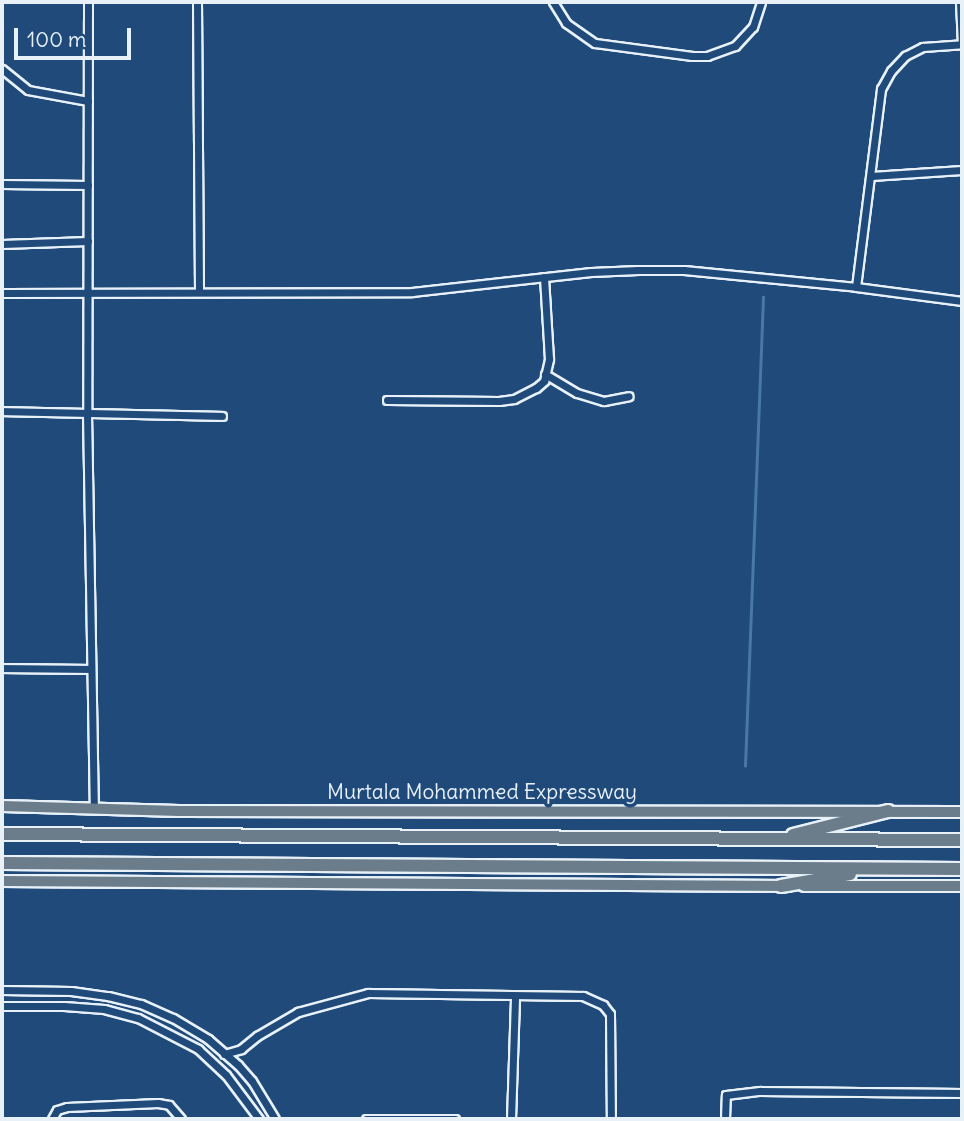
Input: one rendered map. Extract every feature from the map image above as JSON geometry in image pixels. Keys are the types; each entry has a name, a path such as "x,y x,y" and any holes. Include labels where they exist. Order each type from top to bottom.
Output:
{"highway":[{"name":"Murtala Mohammed Expressway","path":"2,806 962,811"},
{"path":"776,840 888,811"},
{"path":"2,834 962,841"},
{"path":"2,863 962,869"},
{"path":"781,886 881,868"},
{"path":"2,881 962,886"}],"street":[{"path":"88,2 87,293 90,669 94,808"},
{"path":"197,2 199,291"},
{"path":"553,2 566,23 596,43 692,56 721,52 746,37 753,27 761,2"},
{"path":"856,287 881,89 891,71 905,56 923,47 962,44 960,2"},
{"path":"2,69 28,90 43,95 88,101"},
{"path":"871,176 962,170"},
{"path":"2,184 88,185"},
{"path":"2,244 88,242"},
{"path":"2,293 412,292 591,272 684,270 856,287 962,301"},
{"path":"387,400 514,399 536,388 545,374 549,359 544,277"},
{"path":"545,374 577,393 604,401 629,396"},
{"path":"2,411 222,416"},
{"path":"2,668 90,669"},
{"path":"2,990 71,991 141,1004 173,1018 208,1039 237,1064 252,1081 275,1119"},
{"path":"224,1054 242,1049 298,1012 368,993 583,996 603,1005 610,1014 611,1119"},
{"path":"511,1119 515,997"},
{"path":"2,1006 104,1009 138,1018 198,1049 226,1074 259,1119"},
{"path":"237,1064 242,1049"},
{"path":"725,1119 726,1095 760,1091 962,1093"},
{"path":"52,1119 57,1110 67,1107 158,1103 169,1105 181,1119"},
{"path":"366,1119 455,1119"}],"waterway":[{"path":"745,766 763,297"}]}
